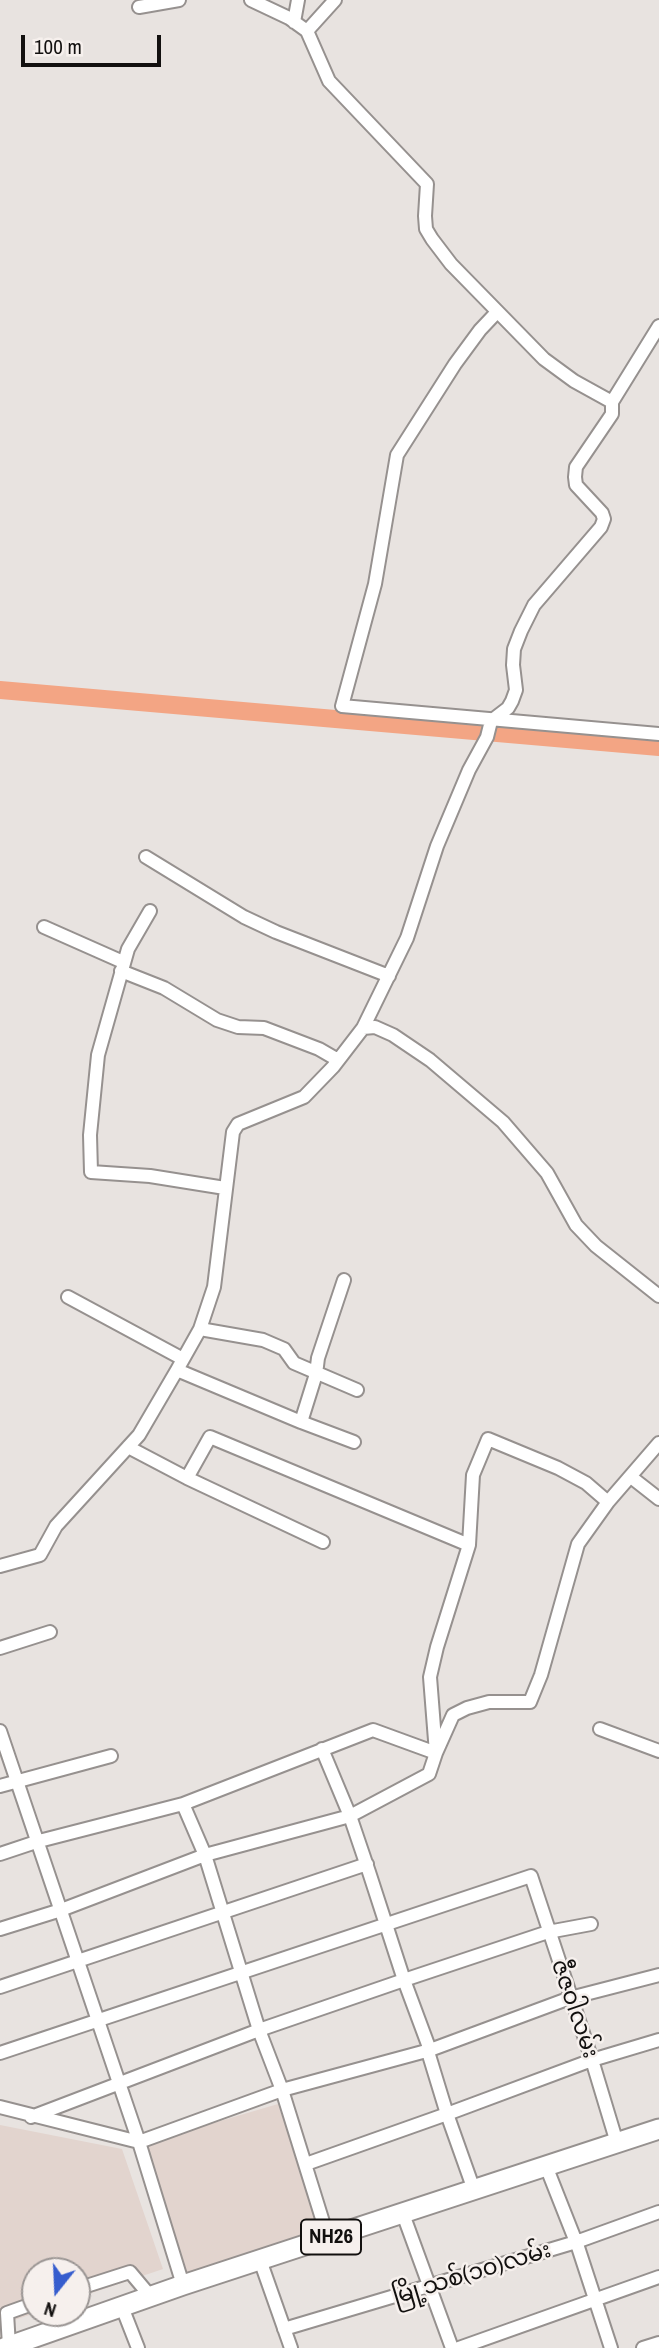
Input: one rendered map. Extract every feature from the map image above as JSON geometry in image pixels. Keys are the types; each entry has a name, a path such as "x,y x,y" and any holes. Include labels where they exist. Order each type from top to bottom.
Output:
{"highway":[{"name":"NH26","path":"7,2347 183,2285 659,2129"}],"street":[{"path":"139,7 179,0"},
{"path":"251,0 307,31 329,81 427,184 426,229 451,264 544,359 612,402"},
{"path":"294,22 298,0"},
{"path":"307,31 335,0"},
{"path":"497,313 454,364 397,455 375,584 342,706 659,734"},
{"path":"0,1566 40,1555 56,1526 139,1435 200,1329 214,1287 233,1132 239,1124 304,1097 363,1028 407,938 437,846 469,770 487,737 491,721 508,708 512,701 516,690 514,649 534,605 601,527 604,519 602,513 576,485 576,467 612,414 612,402 659,326"},
{"path":"146,857 244,917 276,933 389,976"},
{"path":"150,911 128,949 98,1055 90,1135 91,1172 138,1175 225,1188"},
{"path":"44,928 164,988 217,1020 238,1027 264,1028 319,1049 338,1060"},
{"path":"363,1028 375,1027 393,1035 429,1060 503,1122 547,1173 576,1225 596,1246 659,1296"},
{"path":"301,1422 316,1374 318,1358 344,1280"},
{"path":"68,1297 180,1364 301,1422 354,1442"},
{"path":"200,1329 263,1340 284,1349 294,1363 357,1391"},
{"path":"187,1478 210,1437 469,1545"},
{"path":"436,1752 430,1677 469,1545 473,1475 488,1439 558,1468 586,1483 608,1502"},
{"path":"0,1929 61,1910 205,1855 350,1816 429,1774 453,1715 489,1702 530,1702 541,1675 578,1544 608,1502 659,1443"},
{"path":"128,1447 323,1542"},
{"path":"631,1477 659,1499"},
{"path":"0,1648 50,1632"},
{"path":"600,1729 659,1751"},
{"path":"0,1854 183,1804 373,1730 436,1752"},
{"path":"0,1731 139,2143 183,2285"},
{"path":"321,1749 350,1816 430,2050 429,2055 447,2114 474,2190"},
{"path":"0,1786 111,1756"},
{"path":"183,1804 205,1855 328,2238"},
{"path":"0,1987 366,1864"},
{"name":"ဇီဇဝါလမ်း","path":"387,1924 531,1876 617,2143"},
{"path":"0,2053 387,1924"},
{"path":"31,2117 259,2030 404,1980 548,1932 591,1924"},
{"path":"0,2107 139,2143 282,2090 430,2050 570,1998 659,1975"},
{"path":"306,2164 592,2060 659,2040"},
{"path":"546,2166 576,2242 611,2348"},
{"name":"မြို့သစ်(၁၀)လမ်း","path":"284,2329 576,2242 659,2212"},
{"path":"403,2214 452,2348"},
{"path":"260,2260 291,2348"},
{"path":"91,2285 130,2272 151,2297"},
{"path":"459,2348 659,2277"},
{"path":"122,2307 138,2348"},
{"path":"7,2347 3,2314 21,2308"},
{"path":"643,2348 659,2343"}],"shaded area":[{"path":"278,2104 322,2233 184,2277 142,2144"},
{"path":"0,2125 122,2149 163,2269 91,2293 91,2257 21,2257 21,2318 0,2325"}],"waterway":[{"path":"0,690 659,747"}]}
